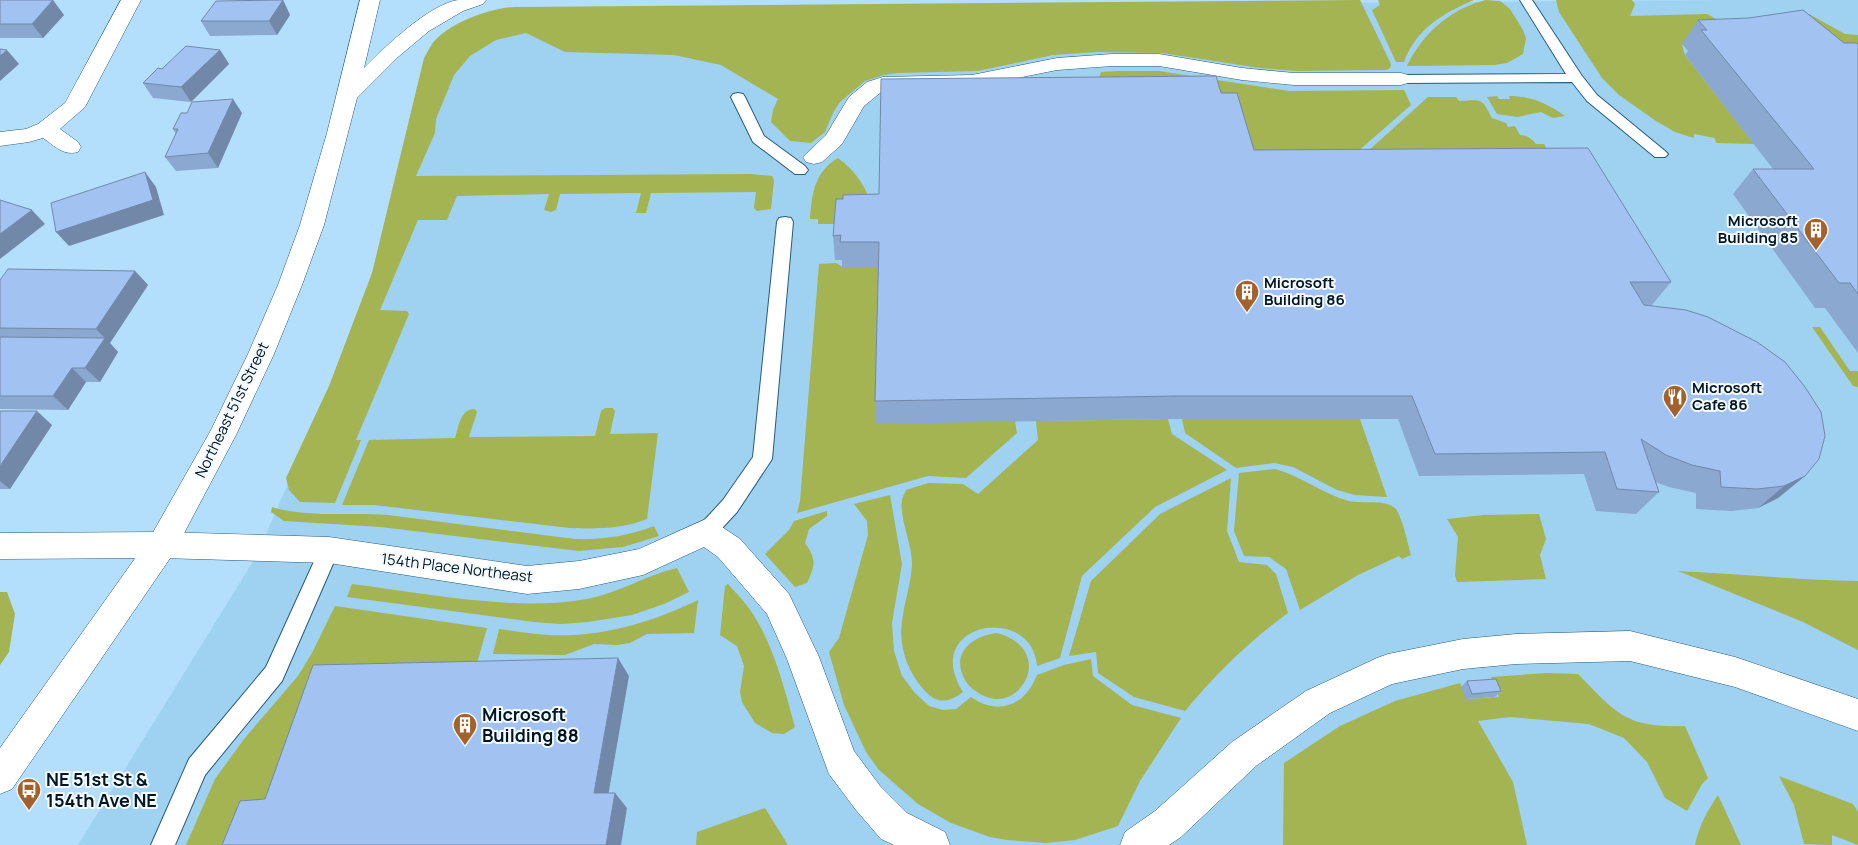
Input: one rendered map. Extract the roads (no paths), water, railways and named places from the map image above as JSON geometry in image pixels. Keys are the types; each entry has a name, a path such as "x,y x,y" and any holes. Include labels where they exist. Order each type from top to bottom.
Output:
{"street":[{"path":"0,139 29,135 46,129 74,107 131,0"},
{"name":"Northeast 51st Street","path":"0,777 162,545 222,435 261,354 290,286 312,226 348,95 370,0"},
{"path":"348,95 411,34 446,12 476,0"},
{"path":"807,163 834,139 856,102 874,86 883,83 972,81 1057,64 1112,60 1159,60 1242,74 1294,79 1401,79"},
{"path":"46,129 70,146"},
{"path":"706,532 729,548 778,604 803,657 842,762 868,798 894,826 932,845"},
{"name":"154th Place Northeast","path":"0,546 162,545 329,550 527,580 578,575 643,562 706,532"},
{"path":"1138,845 1168,824 1244,754 1318,702 1388,669 1463,654 1630,646 1735,672 1858,715"}],"lane":[{"path":"1526,0 1576,78 1592,98 1660,154"},
{"path":"1401,79 1576,78"},
{"path":"738,97 758,139 807,163"},
{"path":"706,532 730,506 762,459 785,222"},
{"path":"163,845 197,767 274,674 329,550"}],"place":[{"name":"Microsoft Building 85","path":"1816,251"},
{"name":"Microsoft Building 86","path":"1247,313"},
{"name":"Microsoft Cafe 86","path":"1675,418"},
{"name":"Microsoft Building 88","path":"465,746"},
{"name":"NE 51st St & 154th Ave NE","path":"29,811"}]}
